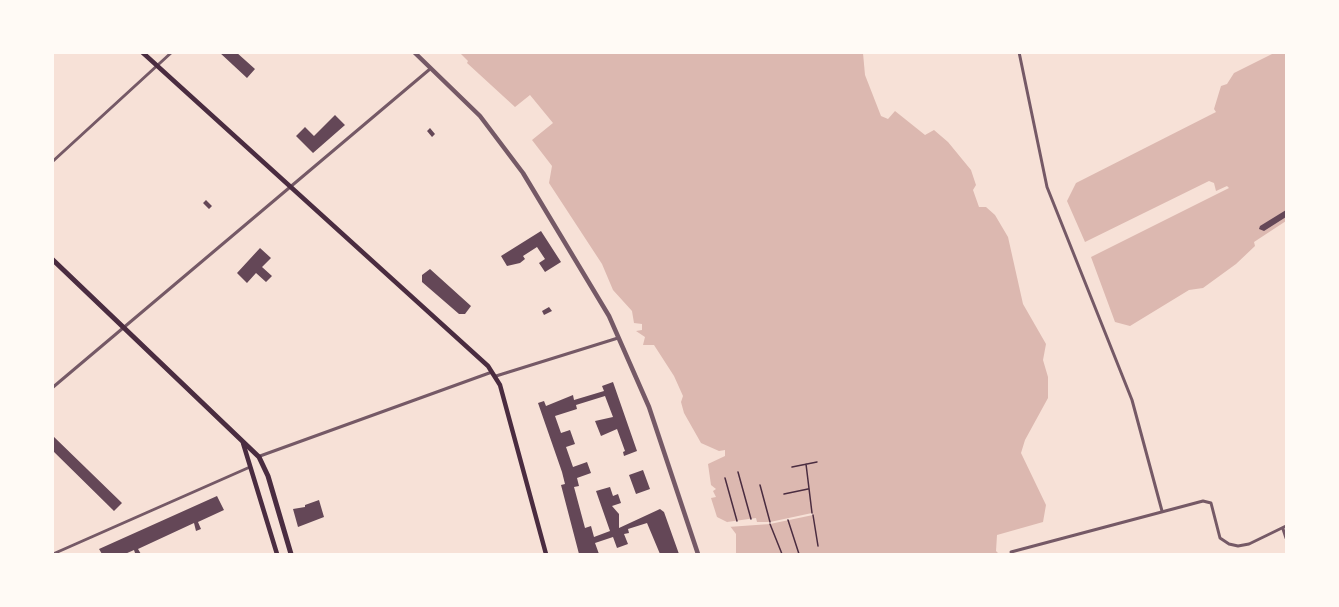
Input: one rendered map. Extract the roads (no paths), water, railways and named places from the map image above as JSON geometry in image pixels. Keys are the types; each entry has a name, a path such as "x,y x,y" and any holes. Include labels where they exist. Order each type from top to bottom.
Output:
{"main road":[{"path":"142,52 472,350 494,374 546,555"},
{"path":"52,259 126,327 259,457 268,476 291,555"},
{"path":"242,440 277,555"}],"street":[{"path":"52,162 172,52"},
{"path":"414,52 480,117 524,172 620,338 649,407 698,555"},
{"path":"1020,52 1047,187 1132,400 1162,511"},
{"path":"52,388 430,69"},
{"path":"259,457 494,374 620,338"},
{"path":"53,555 251,466"},
{"path":"1011,552 1203,501 1210,503 1220,538 1229,544 1238,546 1249,544 1284,527 1287,538"}]}
